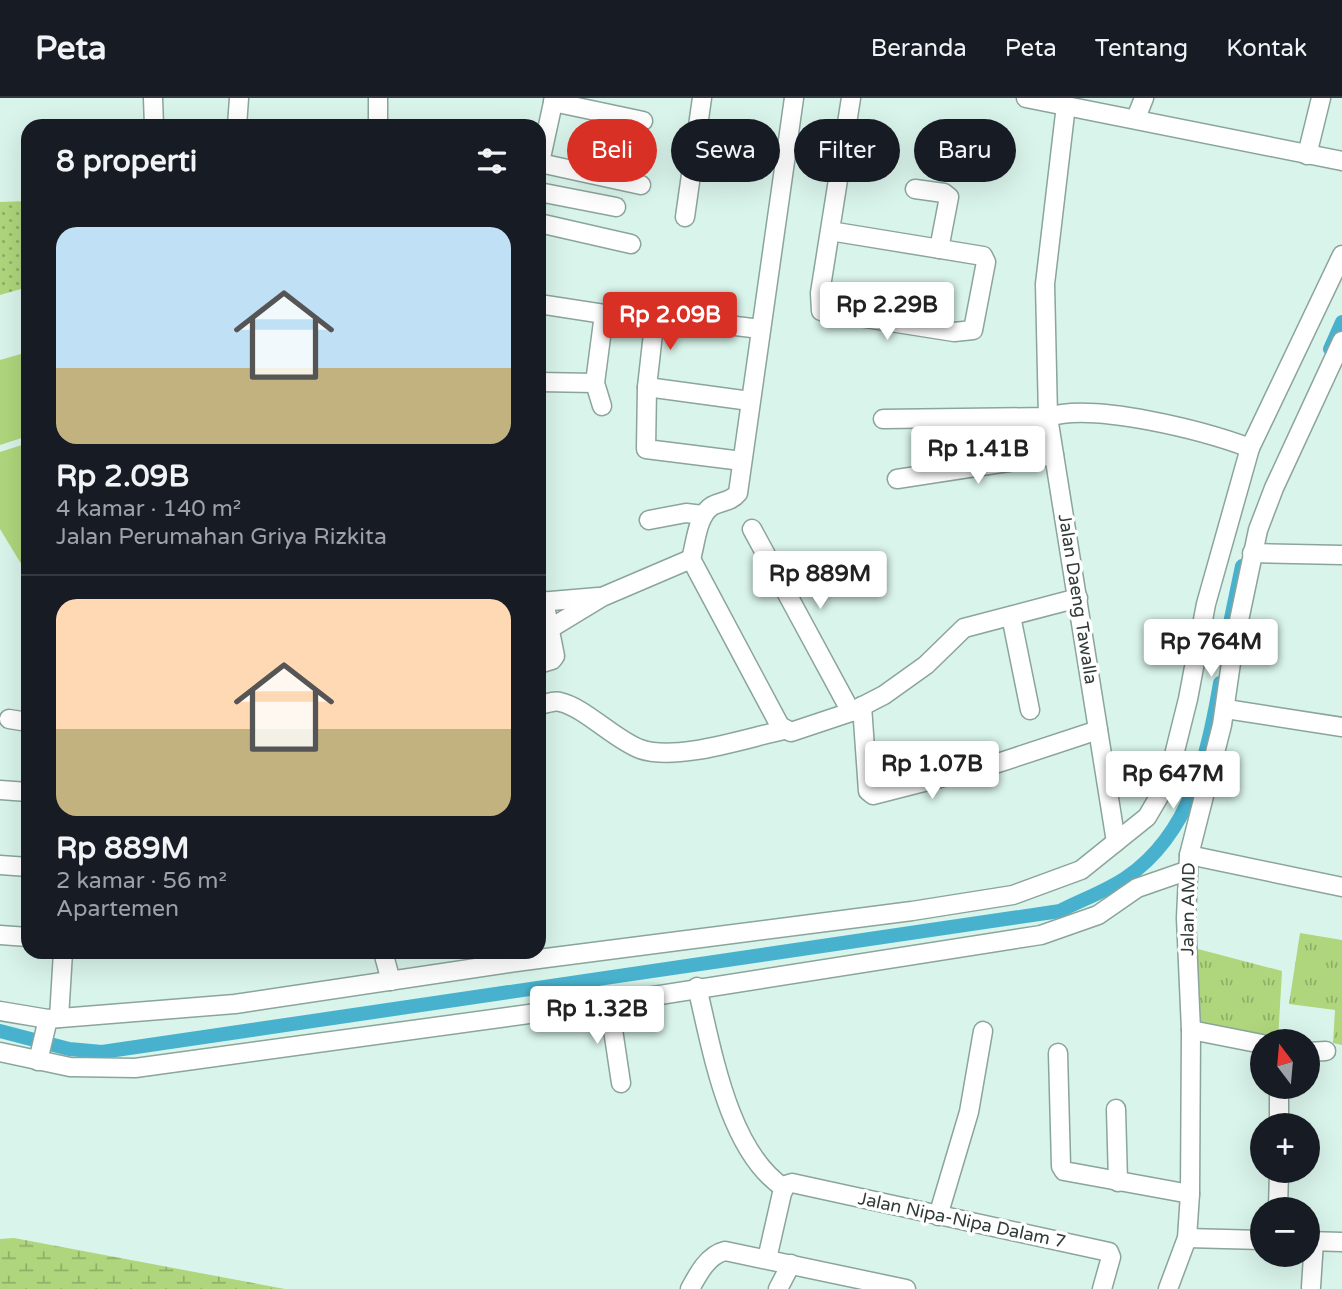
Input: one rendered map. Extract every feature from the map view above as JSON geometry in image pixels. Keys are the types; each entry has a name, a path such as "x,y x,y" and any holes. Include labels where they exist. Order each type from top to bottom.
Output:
{"street":[{"path":"153,98 154,119"},
{"path":"238,119 240,98"},
{"path":"377,98 377,119"},
{"path":"684,217 702,98"},
{"path":"784,730 691,559 703,516 714,505 736,497 794,98"},
{"path":"830,231 981,255 985,259 975,324 971,332 824,314 819,303 830,231 851,98"},
{"path":"1026,98 1342,161"},
{"path":"1136,118 1144,98"},
{"path":"1307,155 1321,98"},
{"path":"546,135 553,100 634,119"},
{"name":"Jalan Daeng Tawalla","path":"1066,105 1045,284 1048,417 1116,842"},
{"path":"546,166 641,185"},
{"path":"915,189 944,193 949,197 939,248"},
{"path":"546,193 616,207"},
{"path":"546,225 631,244"},
{"path":"546,955 627,950 1013,895 1081,870 1147,817 1167,783 1188,699 1206,604 1250,448 1342,255"},
{"path":"546,305 604,314 655,316 760,329"},
{"path":"602,406 595,383 604,314"},
{"path":"655,316 648,387 646,449 742,461"},
{"name":"Jalan AMD","path":"1168,1289 1187,1238 1190,1194 1188,863 1226,709 1233,649 1252,553 1274,488 1342,341"},
{"path":"546,382 595,383"},
{"path":"648,387 750,401"},
{"path":"883,419 1048,417 1059,414 1110,416 1163,424 1250,448"},
{"path":"897,479 1054,455"},
{"path":"649,520 686,513 703,516"},
{"path":"752,529 856,709 868,790 873,795 998,764 1098,730"},
{"path":"1252,553 1342,555"},
{"path":"551,628 602,597 691,559"},
{"path":"546,602 602,597"},
{"path":"546,704 563,702 632,745 648,751 709,747 784,730 802,730 856,709 926,665 964,628 1078,598"},
{"path":"546,614 555,656 546,662"},
{"path":"1011,616 1030,710"},
{"path":"1226,709 1342,727"},
{"path":"9,719 21,721"},
{"path":"0,790 21,792"},
{"path":"0,1011 46,1036 70,1067 135,1068 610,1003 697,987 1041,935 1098,915 1137,888 1188,863 1342,887"},
{"path":"0,865 21,866"},
{"path":"0,935 21,936"},
{"path":"46,1036 62,959"},
{"path":"385,959 391,981"},
{"path":"0,1052 46,1036 391,981 506,959"},
{"path":"697,987 733,1117 757,1164 783,1190 767,1259"},
{"path":"610,1003 621,1083"},
{"path":"1191,1030 1250,1042"},
{"path":"938,1216 970,1112 984,1031"},
{"path":"1320,1051 1326,1051"},
{"path":"1058,1052 1060,1166 1066,1172 1190,1194"},
{"path":"1116,1109 1118,1182"},
{"name":"Jalan Nipa-Nipa Dalam 7","path":"783,1190 792,1183 1109,1252 1111,1260 1102,1289"},
{"path":"1187,1238 1250,1240"},
{"path":"1320,1241 1342,1242"},
{"path":"690,1289 708,1262 718,1253 732,1252 906,1289"},
{"path":"778,1289 791,1264"},
{"path":"1311,1267 1311,1287"}],"green space":[{"path":"21,201 21,289 0,295 0,202"},
{"path":"21,354 21,438 0,445 0,360"},
{"path":"21,445 21,564 0,529 0,452"},
{"path":"1300,933 1342,940 1342,1045 1333,1043 1335,1010 1289,1004"},
{"path":"1198,949 1282,971 1279,1029 1250,1029 1250,1035 1196,1024"},
{"path":"14,1238 285,1289 0,1289 0,1239"}],"waterway":[{"path":"1330,349 1342,322"},
{"path":"1229,628 1242,566"},
{"path":"0,1031 69,1049 102,1052 1060,911 1127,877 1149,859 1167,838 1193,790 1202,764 1220,683"}]}
